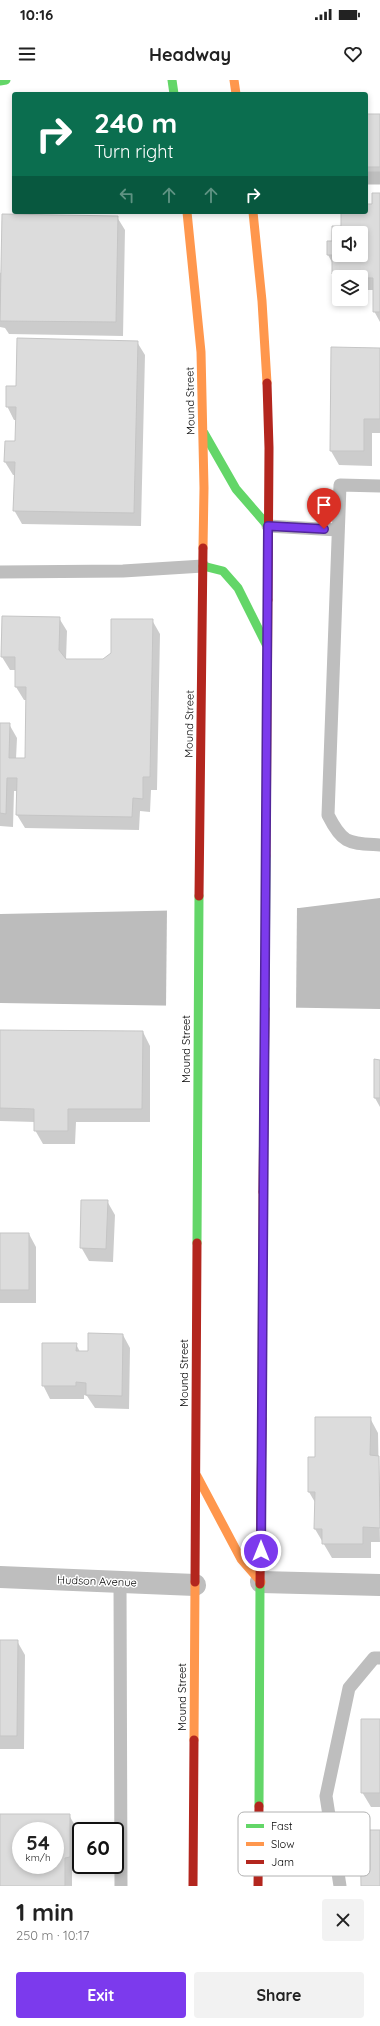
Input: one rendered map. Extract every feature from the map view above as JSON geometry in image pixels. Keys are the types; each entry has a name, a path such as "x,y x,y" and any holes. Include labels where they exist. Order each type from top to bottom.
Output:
{"main road":[{"path":"0,81 6,80"},
{"path":"172,80 174,92"},
{"path":"234,80 236,92"},
{"name":"Mound Street","path":"187,214 201,352 203,430 193,1886"},
{"path":"253,214 261,277 267,366 268,526 259,1812"},
{"path":"203,430 236,489 268,526"},
{"path":"203,566 224,572 238,588 267,646"},
{"path":"196,1474 241,1560 261,1582"},
{"path":"258,1876 258,1886"}],"street":[{"name":"Hudson Avenue","path":"0,1577 195,1584"},
{"path":"261,1582 380,1585"}],"lane":[{"path":"368,178 380,178"},
{"path":"380,486 340,485 328,815 336,830 351,843 380,845"},
{"path":"268,526 338,530"},
{"path":"0,572 123,571 203,566"},
{"path":"120,1582 121,1886"},
{"path":"328,1812 326,1796 349,1688 374,1658 380,1658"},
{"path":"338,1876 340,1886"}],"shaded area":[{"path":"380,898 380,1009 0,1003 0,914 299,908"}],"pier":[{"path":"297,906 296,1010 166,1008 167,908"}],"building":[{"path":"368,114 380,114 380,167 368,167"},
{"path":"372,193 380,193 380,312 373,312 373,278 368,278 368,270 332,270 332,262 368,262 368,226 341,226 341,214 368,214 368,204 372,204"},
{"path":"2,214 118,216 116,322 0,321"},
{"path":"327,241 332,241 332,255 327,255"},
{"path":"17,338 138,341 134,513 13,511 15,462 4,462 5,441 15,441 16,407 6,407 6,386 16,386"},
{"path":"331,347 380,348 380,419 364,419 364,451 330,451"},
{"path":"2,616 60,617 59,650 66,659 103,659 111,653 111,619 153,619 150,777 143,777 143,799 133,798 132,817 16,815 17,778 7,778 6,814 0,813 0,723 10,723 9,758 25,758 26,687 15,687 15,657 1,657"},
{"path":"0,1030 143,1031 142,1109 68,1109 68,1131 34,1131 34,1109 0,1108"},
{"path":"374,1059 380,1060 380,1098 374,1098"},
{"path":"81,1200 108,1200 106,1249 80,1248"},
{"path":"0,1233 29,1233 29,1290 0,1290"},
{"path":"88,1333 123,1334 122,1396 86,1395 86,1383 76,1382 76,1386 42,1386 42,1343 77,1343 76,1351 88,1351"},
{"path":"315,1417 371,1417 370,1455 379,1456 380,1528 363,1527 363,1544 322,1544 322,1529 314,1529 315,1492 308,1492 308,1457 315,1457"},
{"path":"0,1640 18,1640 17,1736 0,1736"},
{"path":"361,1719 380,1719 380,1793 361,1793"},
{"path":"0,1814 70,1814 70,1857 65,1858 65,1886 0,1886"},
{"path":"370,1830 380,1830 380,1886 361,1886 361,1876 370,1876"}],"traffic: fast":[{"path":"0,81 6,80"},
{"path":"172,80 174,92"},
{"path":"204,433 236,489 268,526"},
{"path":"203,566 223,571 238,588 266,644"},
{"path":"265,1009 266,856"},
{"path":"197,1243 199,896"},
{"path":"259,1806 260,1584"}],"traffic: slow":[{"path":"234,80 236,92"},
{"path":"187,214 201,352 204,488 203,548"},
{"path":"253,214 262,301 267,383"},
{"path":"266,856 268,600"},
{"path":"262,1419 263,1192"},
{"path":"197,1476 241,1559 261,1582"},
{"path":"194,1740 195,1582"}],"traffic: jam":[{"path":"267,383 269,448 268,600"},
{"path":"199,896 203,548"},
{"path":"263,1192 265,1009"},
{"path":"195,1582 197,1243"},
{"path":"260,1584 262,1419"},
{"path":"193,1886 194,1740"},
{"path":"259,1806 259,1812"},
{"path":"258,1876 258,1886"}],"route":[{"path":"261,1551 268,526 324,529"}]}
